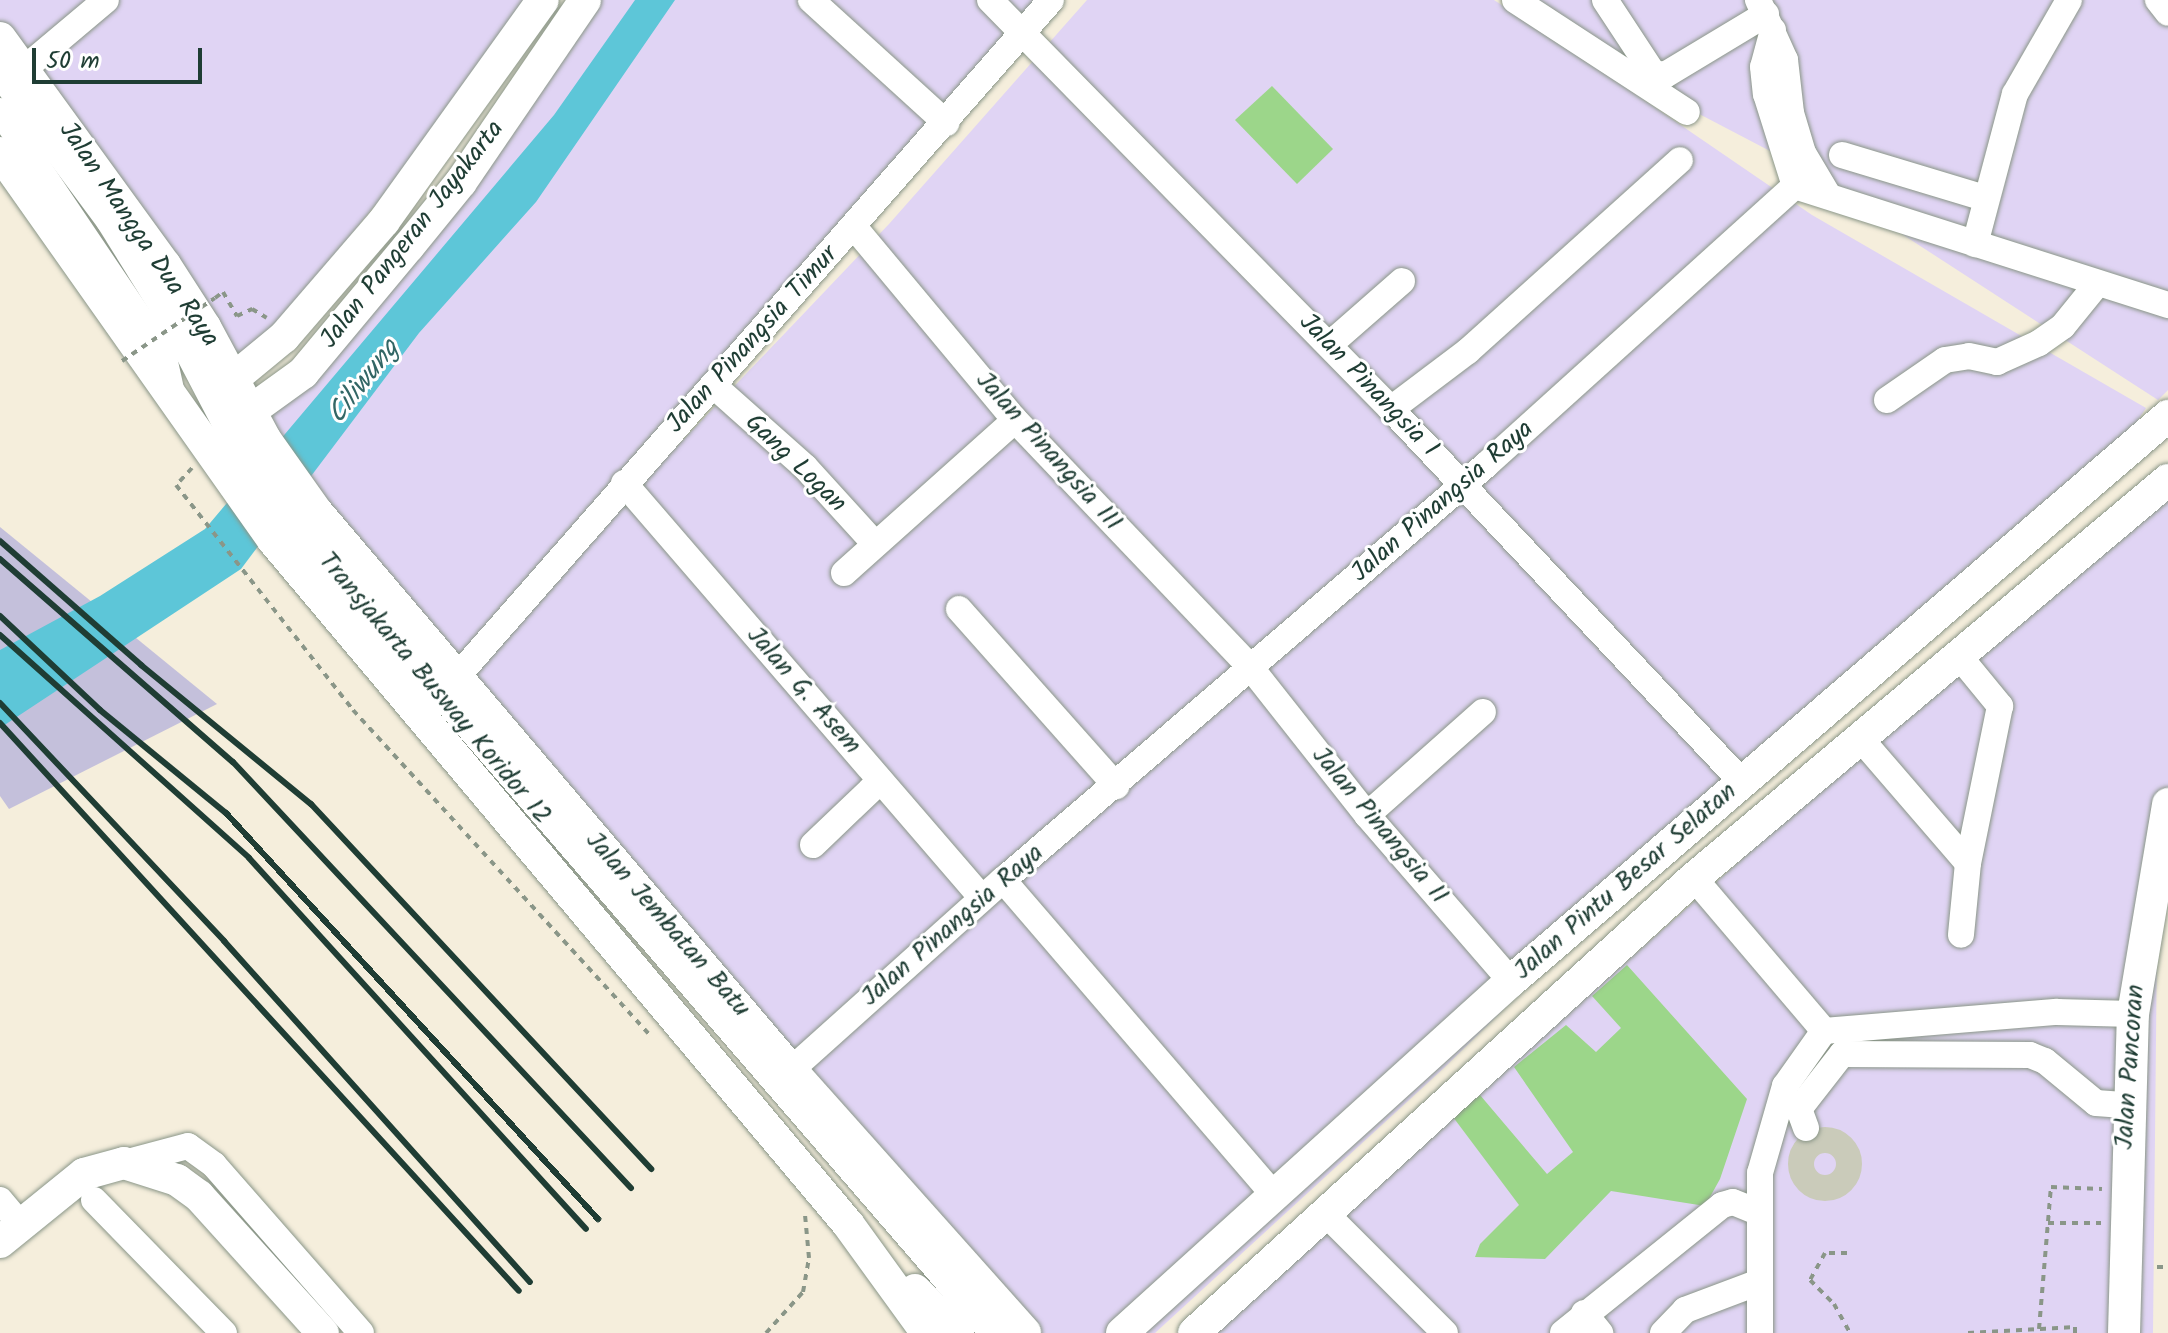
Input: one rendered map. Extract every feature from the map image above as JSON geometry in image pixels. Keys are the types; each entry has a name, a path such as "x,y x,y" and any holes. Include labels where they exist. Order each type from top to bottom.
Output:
{"main road":[{"name":"Jalan Pangeran Jayakarta","path":"237,445 303,373 461,182 585,0"},
{"name":"Jalan Pangeran Jayakarta","path":"233,379 284,337 433,157 531,6"},
{"name":"Jalan Mangga Dua Raya","path":"0,38 12,71 165,265 233,379 237,445"},
{"path":"0,153 172,394 237,445 293,523"},
{"path":"433,157 461,182"},
{"name":"Jalan Pintu Besar Selatan","path":"1122,1333 1511,981 2168,416"},
{"path":"237,445 293,523"},
{"name":"Jalan Pintu Besar Selatan","path":"1194,1333 1694,878 2168,480"},
{"name":"Jalan Jembatan Batu","path":"293,523 455,679 791,1070 1025,1333"},
{"name":"Jalan Jembatan Batu","path":"293,523 848,1224"},
{"name":"Jalan Pancoran","path":"2124,1333 2127,1105 2133,1014 2168,804"},
{"path":"7,1222 84,1174 124,1163 177,1180 199,1196 323,1333"},
{"path":"848,1224 927,1333"},
{"path":"848,1224 958,1333"}],"street":[{"path":"106,0 12,71 148,282 237,445"},
{"path":"811,0 946,123"},
{"name":"Jalan Pinangsia I","path":"990,0 1391,409 1742,782"},
{"name":"Jalan Pinangsia Timur","path":"455,679 624,483 855,228 1051,0"},
{"path":"1515,0 1687,112"},
{"path":"1605,0 1653,73 1684,67 1766,14"},
{"path":"1975,244 1984,198 2015,94 2069,0"},
{"path":"2158,0 2168,13"},
{"path":"1766,14 1763,67 1766,94 1795,186 2168,305"},
{"path":"1766,14 1785,60 1796,132 1812,172 1828,195"},
{"path":"0,111 163,353 172,394"},
{"path":"1842,155 1984,198"},
{"path":"1391,409 1468,351 1680,160"},
{"path":"1876,211 1878,166"},
{"name":"Jalan Pinangsia Raya","path":"791,1070 982,898 1463,485 1795,186"},
{"name":"Jalan Pinangsia III","path":"855,228 1015,420 1251,668"},
{"path":"1329,345 1402,281"},
{"path":"1887,400 1945,360 1969,356 1997,362 2039,343 2063,326 2098,283"},
{"name":"Gang Logan","path":"713,385 805,467 875,544"},
{"path":"844,573 1015,420"},
{"name":"Jalan G. Asem","path":"624,483 982,898"},
{"name":"Transjakarta Busway Koridor 12","path":"293,523 992,1333"},
{"path":"959,609 1116,786"},
{"path":"1959,656 2000,706 1968,863 1961,935"},
{"name":"Jalan Pinangsia II","path":"1251,668 1367,815 1511,981"},
{"path":"1367,815 1483,712"},
{"path":"1860,738 1968,863"},
{"path":"813,845 880,781"},
{"path":"1694,878 1824,1031"},
{"path":"1003,880 1275,1196"},
{"path":"1760,1333 1758,1212 1773,1117 1785,1086 1824,1031 2057,1012 2133,1014"},
{"path":"1806,1128 1799,1109 1842,1054 2030,1055 2045,1061 2096,1103 2127,1105"},
{"path":"124,1163 188,1146 214,1165 361,1333"},
{"path":"94,1200 224,1333"},
{"path":"1563,1333 1592,1323 1722,1205 1733,1202 1758,1212"},
{"path":"1324,1212 1445,1333"},
{"path":"1663,1333 1685,1310 1759,1282"}],"path":[{"path":"223,292 237,316 252,309 278,323"},
{"path":"122,361 215,298"},
{"path":"237,445 176,485 353,710 654,1039"},
{"path":"2039,1329 2051,1187 2125,1190"},
{"path":"766,1333 803,1292 809,1258 804,1211"},
{"path":"2048,1223 2124,1224"},
{"path":"1847,1253 1825,1253 1810,1280 1834,1304 1850,1333"},
{"path":"2157,1267 2168,1267"},
{"path":"1968,1333 2075,1327 2075,1333"}],"shaded area":[{"path":"0,0 543,0 233,379 0,42"},
{"path":"583,0 1056,0 477,656 889,224 1087,0 1494,0 1541,31 1507,0 2168,0 2168,390 2158,400 1789,161 1552,37 1812,215 2146,408 2114,457 1778,741 1444,1068 1155,1333 1025,1333 249,412 303,373"},
{"path":"2168,482 2168,878 2157,943 2153,1333 1207,1333"},
{"path":"0,527 217,704 9,809 0,796"}],"green space":[{"path":"1272,86 1333,149 1297,184 1235,120"},
{"path":"1627,965 1747,1099 1720,1179 1705,1206 1611,1191 1545,1259 1475,1257 1480,1244 1519,1205 1453,1117 1480,1095 1547,1174 1573,1152 1514,1067 1566,1025 1596,1052 1621,1028 1592,996"}],"water":[{"name":"Ciliwung","path":"635,0 675,0 536,202 419,333 241,569 0,728 0,650 100,596 205,529 554,115"}],"tunnel":[{"path":"1825,1140 1842,1147 1849,1164 1842,1181 1825,1188 1808,1181 1801,1164 1808,1147 1825,1140"}],"railway":[{"path":"0,541 141,665 311,804 651,1169"},
{"path":"0,559 233,762 631,1188"},
{"path":"0,616 100,710 226,813 598,1219"},
{"path":"0,635 249,858 586,1229"},
{"path":"0,703 224,941 530,1282"},
{"path":"0,723 519,1291"}]}
